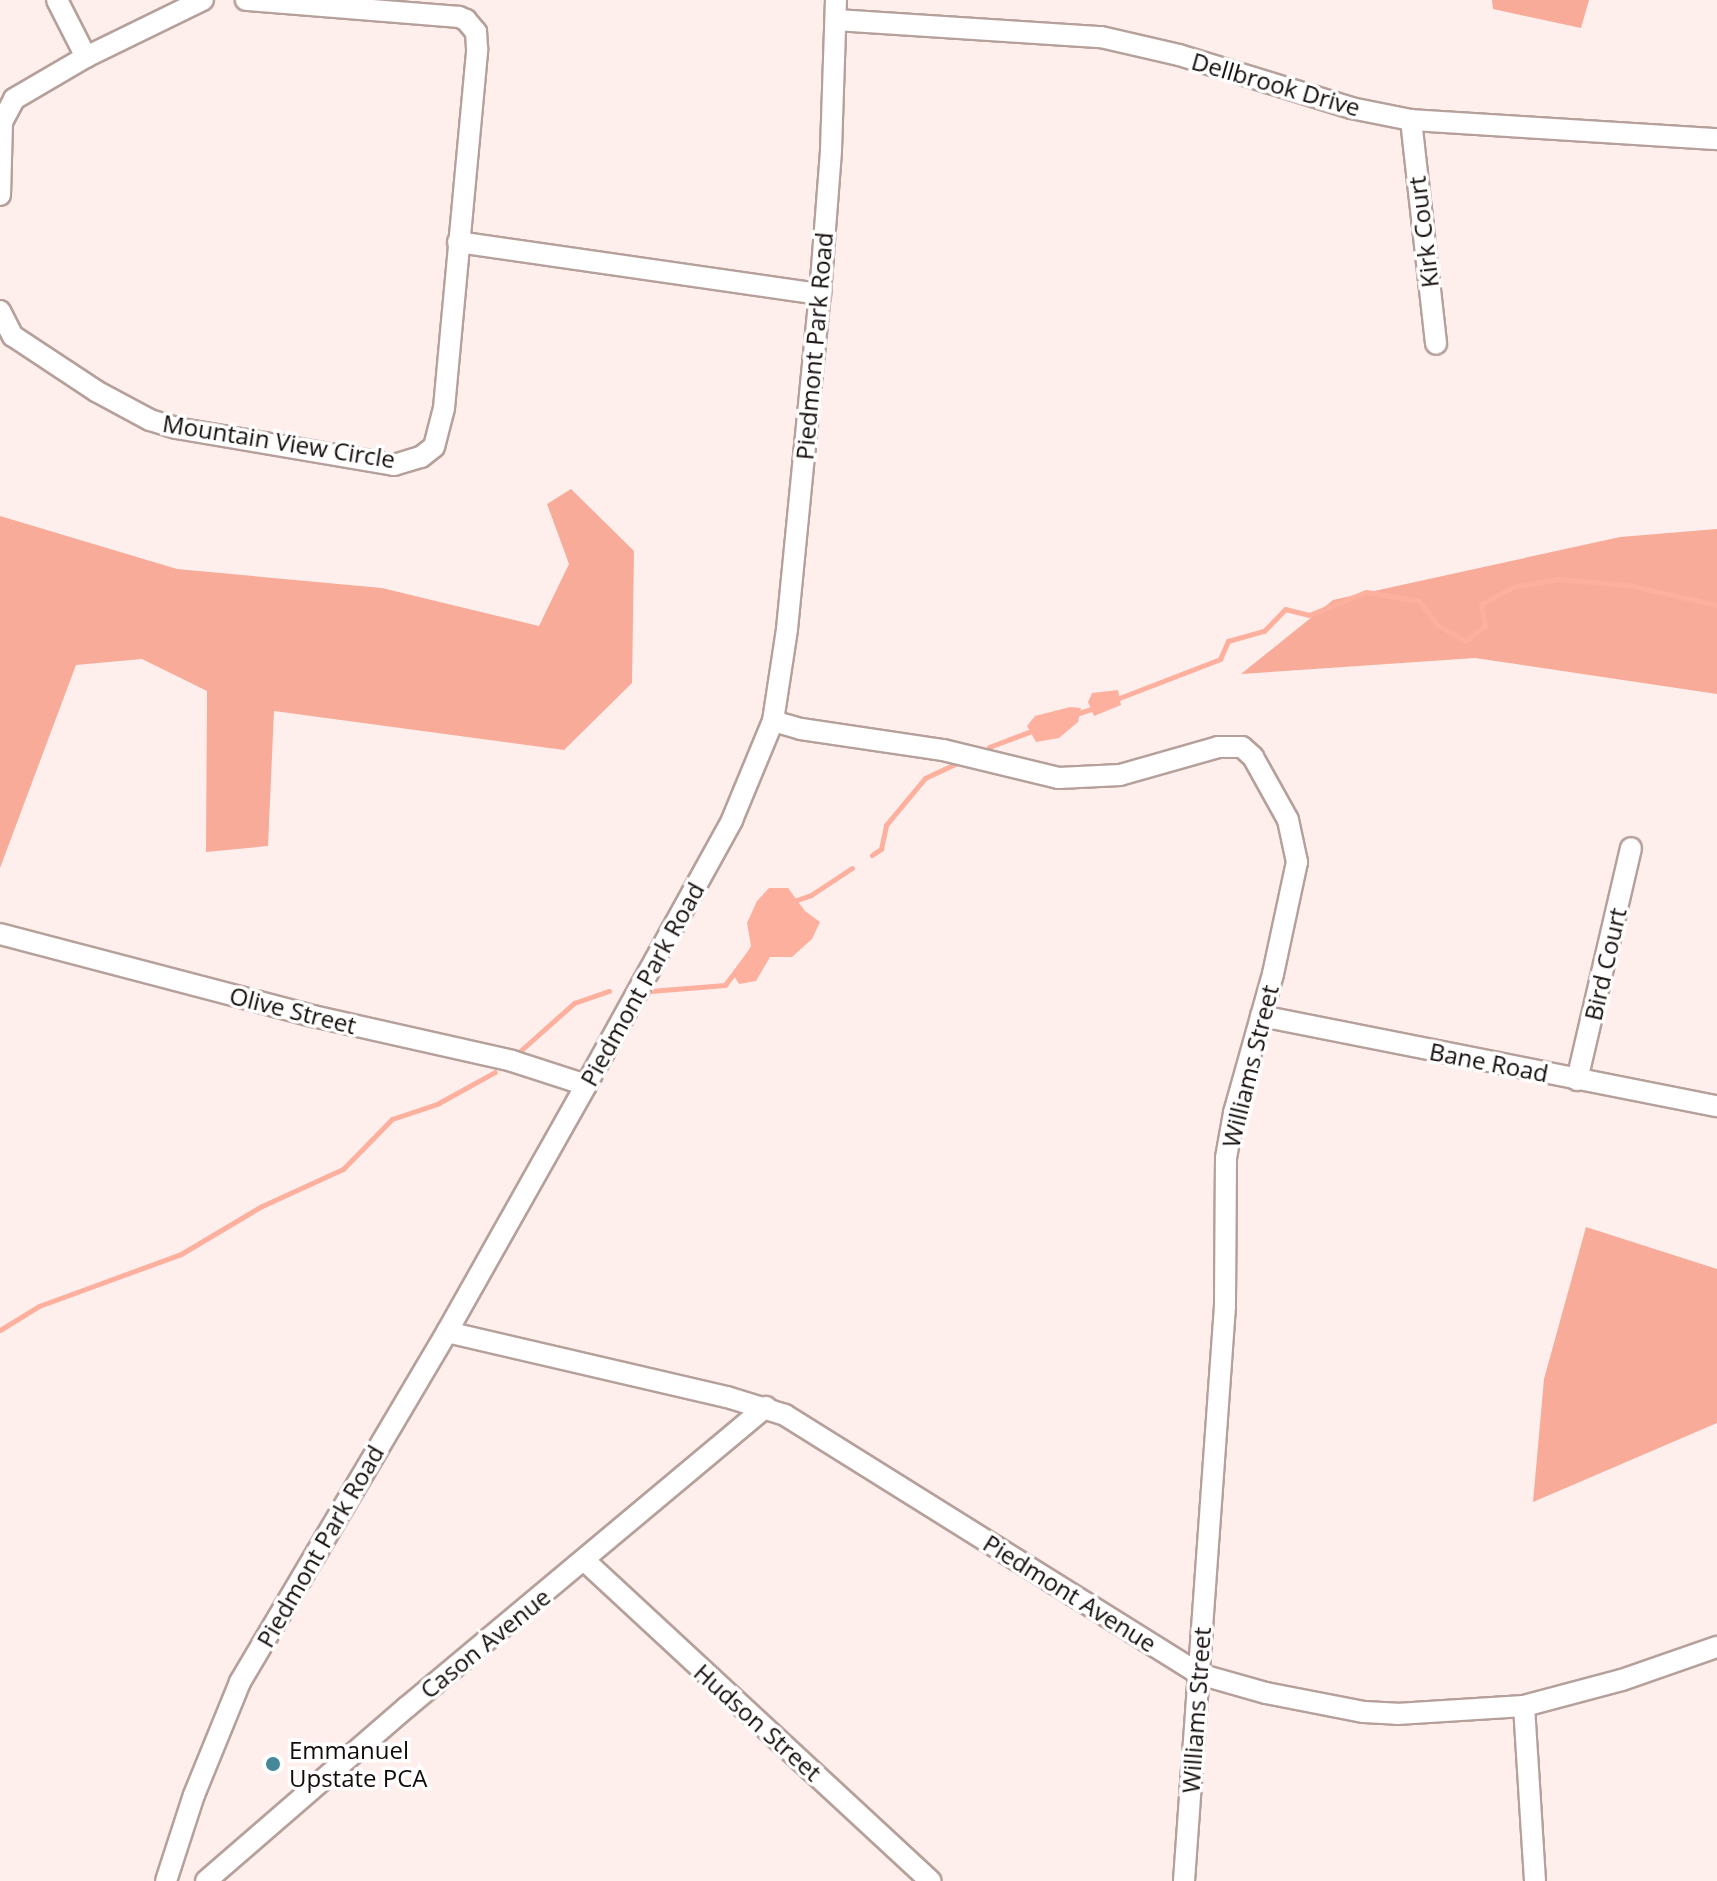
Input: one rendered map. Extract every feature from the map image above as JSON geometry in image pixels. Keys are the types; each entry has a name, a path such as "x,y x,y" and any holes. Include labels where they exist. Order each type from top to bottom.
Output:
{"street":[{"path":"57,0 86,57"},
{"path":"0,195 2,122 9,106 23,93 86,57 203,0"},
{"name":"Mountain View Circle","path":"0,311 13,336 96,391 150,420 176,428 402,464 428,453 438,438 444,408 477,49 471,24 459,17 246,0"},
{"name":"Dellbrook Drive","path":"836,10 1101,37 1179,55 1351,108 1411,120 1717,139"},
{"name":"Piedmont Park Road","path":"166,1881 194,1795 240,1682 447,1332 586,1085 732,820 773,721 787,629 820,294 836,10"},
{"name":"Kirk Court","path":"1411,120 1436,344"},
{"path":"458,242 820,294"},
{"name":"Williams Street","path":"773,721 801,729 943,750 1059,778 1120,775 1218,747 1242,747 1253,757 1288,820 1297,862 1261,1016 1234,1113 1226,1158 1225,1306 1184,1881"},
{"name":"Bird Court","path":"1577,1080 1631,848"},
{"name":"Olive Street","path":"0,934 313,1016 512,1061 586,1085"},
{"name":"Bane Road","path":"1261,1016 1717,1106"},
{"name":"Piedmont Avenue","path":"447,1332 766,1407 808,1428 1199,1674 1266,1693 1364,1712 1432,1714 1524,1706 1622,1680 1717,1647"},
{"name":"Cason Avenue","path":"206,1881 407,1707 766,1407"},
{"name":"Hudson Street","path":"585,1561 931,1881"},
{"path":"1524,1706 1535,1881"}],"shaded area":[{"path":"1492,0 1589,0 1581,28 1493,9"},
{"path":"571,489 634,551 632,683 564,750 274,711 268,846 206,852 207,691 142,659 76,665 0,868 0,516 177,569 382,588 539,626 569,564 547,504"},
{"path":"1717,529 1717,694 1475,658 1241,674 1333,600 1620,537"},
{"path":"1118,690 1121,705 1094,716 1088,702 1092,693"},
{"path":"1070,707 1081,708 1078,722 1059,738 1036,742 1027,726 1035,716"},
{"path":"769,888 788,888 805,911 820,922 812,939 792,957 770,957 756,981 739,984 734,976 751,946 747,923 757,901"},
{"path":"1586,1227 1717,1269 1717,1423 1533,1502 1544,1379"}],"waterway":[{"path":"1114,700 1220,659 1228,641 1264,631 1285,609 1309,615 1366,592 1419,601 1438,625 1465,641 1485,626 1481,604 1513,587 1558,579 1628,585 1717,605"},
{"path":"1076,714 1097,707"},
{"path":"989,747 1037,729"},
{"path":"872,855 881,849 886,825 925,778 957,763"},
{"path":"791,902 811,895 852,868"},
{"path":"650,991 725,985 751,950"},
{"path":"519,1052 574,1003 609,991"},
{"path":"0,1330 39,1306 181,1254 262,1206 343,1169 392,1119 437,1104 495,1072"}],"place":[{"name":"Emmanuel Upstate PCA","path":"273,1764"}]}
